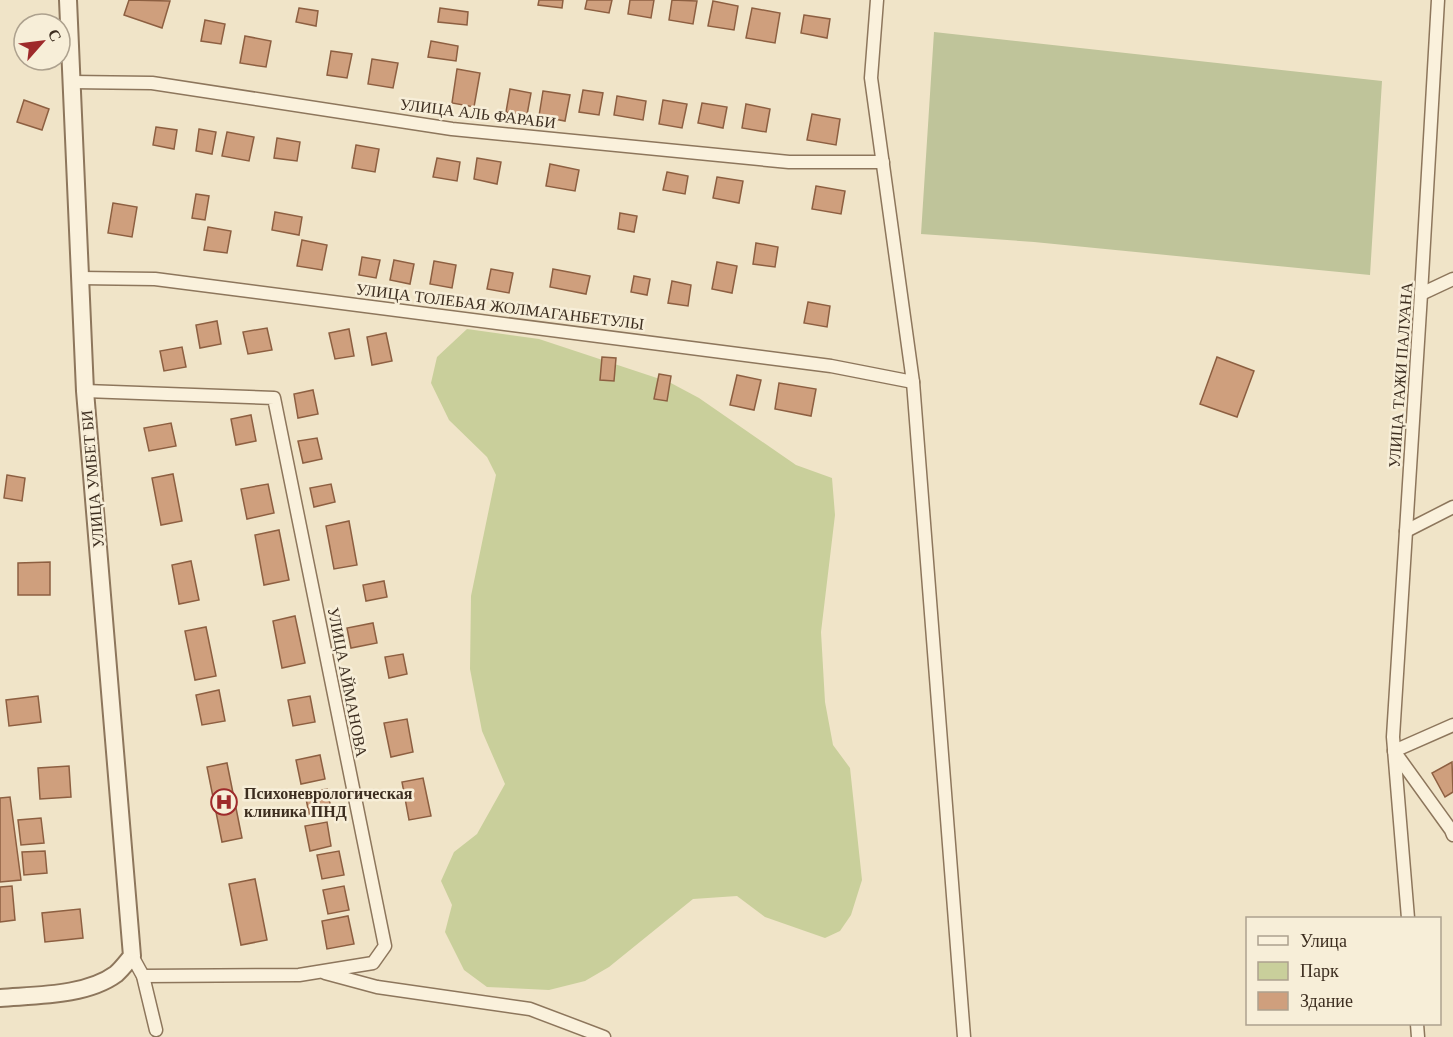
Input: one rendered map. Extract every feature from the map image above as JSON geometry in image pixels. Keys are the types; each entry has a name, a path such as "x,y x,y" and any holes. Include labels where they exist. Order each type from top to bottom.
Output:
{"street":[{"name":"УЛИЦА УМБЕТ БИ","path":"68,0 85,391 132,956"},
{"path":"878,0 871,78 913,382 964,1037"},
{"name":"УЛИЦА ТАЖИ ПАЛУАНА","path":"1408,917 1393,737 1438,0"},
{"name":"УЛИЦА АЛЬ ФАРАБИ","path":"71,82 152,83 452,129 789,162 883,162"},
{"name":"УЛИЦА ТОЛЕБАЯ ЖОЛМАГАНБЕТУЛЫ","path":"80,279 155,279 831,366 913,382"},
{"path":"1421,294 1453,279"},
{"name":"УЛИЦА АЙМАНОВА","path":"85,391 274,398 385,946 373,963 299,975 143,976"},
{"path":"1406,531 1453,507"},
{"path":"1453,725 1394,751 1453,835"},
{"path":"0,998 64,992 97,984 117,973 132,956 143,976 156,1029"},
{"path":"321,972 377,987 530,1009 604,1037"}],"green space":[{"path":"934,32 1382,81 1370,275 1034,242 921,234"},
{"path":"467,329 539,339 669,382 699,398 796,465 832,478 835,515 821,632 825,702 833,745 850,768 862,880 851,915 840,931 825,938 765,917 737,896 693,899 609,967 585,981 549,990 487,987 464,970 445,932 452,905 441,881 454,852 477,834 505,784 482,731 470,669 471,596 496,475 487,457 449,420 431,383 437,357"}],"building":[{"path":"129,0 170,1 162,28 124,15"},
{"path":"539,0 563,0 562,8 538,5"},
{"path":"587,0 612,0 609,13 585,9"},
{"path":"630,0 654,0 651,18 628,14"},
{"path":"672,0 697,1 693,24 669,20"},
{"path":"713,1 738,6 734,30 708,26"},
{"path":"299,8 318,11 316,26 296,22"},
{"path":"440,8 468,12 467,25 438,22"},
{"path":"752,8 780,13 775,43 746,38"},
{"path":"804,15 830,19 827,38 801,33"},
{"path":"205,20 225,24 221,44 201,41"},
{"path":"245,36 271,41 266,67 240,63"},
{"path":"431,41 458,46 456,61 428,57"},
{"path":"331,51 352,54 347,78 327,75"},
{"path":"372,59 398,63 393,88 368,84"},
{"path":"457,69 480,73 474,107 452,103"},
{"path":"510,89 531,93 527,115 506,112"},
{"path":"583,90 603,93 599,115 579,112"},
{"path":"543,91 570,95 565,121 539,116"},
{"path":"617,96 646,101 643,120 614,115"},
{"path":"24,100 49,109 42,130 17,122"},
{"path":"663,100 687,104 682,128 659,124"},
{"path":"702,103 727,107 723,128 698,123"},
{"path":"746,104 770,109 766,132 742,128"},
{"path":"812,114 840,119 836,145 807,140"},
{"path":"156,127 177,130 174,149 153,145"},
{"path":"199,129 216,132 212,154 196,151"},
{"path":"227,132 254,137 249,161 222,156"},
{"path":"277,138 300,142 297,161 274,158"},
{"path":"356,145 379,149 375,172 352,168"},
{"path":"437,158 460,162 457,181 433,177"},
{"path":"477,158 501,162 497,184 474,179"},
{"path":"550,164 579,170 575,191 546,186"},
{"path":"667,172 688,176 685,194 663,190"},
{"path":"717,177 743,181 739,203 713,198"},
{"path":"816,186 845,191 841,214 812,209"},
{"path":"196,194 209,196 205,220 192,218"},
{"path":"113,203 137,207 132,237 108,233"},
{"path":"275,212 302,217 299,235 272,230"},
{"path":"620,213 637,216 634,232 618,229"},
{"path":"208,227 231,231 227,253 204,250"},
{"path":"302,240 327,245 322,270 297,266"},
{"path":"756,243 778,247 775,267 753,264"},
{"path":"362,257 380,260 376,278 359,275"},
{"path":"394,260 414,264 410,284 390,280"},
{"path":"434,261 456,265 452,288 430,284"},
{"path":"717,262 737,266 732,293 712,289"},
{"path":"491,269 513,273 509,293 487,289"},
{"path":"553,269 590,276 586,294 550,287"},
{"path":"634,276 650,279 647,295 631,292"},
{"path":"672,281 691,285 688,306 668,303"},
{"path":"808,302 830,306 827,327 804,323"},
{"path":"217,321 221,344 200,348 196,325"},
{"path":"267,328 272,350 248,354 243,332"},
{"path":"349,329 354,356 335,359 329,333"},
{"path":"386,333 392,361 372,365 367,337"},
{"path":"182,347 186,367 164,371 160,351"},
{"path":"602,357 616,358 614,381 600,380"},
{"path":"1217,357 1254,371 1237,417 1200,404"},
{"path":"659,374 671,376 667,401 654,399"},
{"path":"737,375 761,380 754,410 730,405"},
{"path":"779,383 816,389 811,416 775,409"},
{"path":"313,390 318,414 298,418 294,394"},
{"path":"251,415 256,441 236,445 231,419"},
{"path":"171,423 176,446 149,451 144,428"},
{"path":"317,438 322,459 303,463 298,441"},
{"path":"173,474 182,521 161,525 152,478"},
{"path":"7,475 25,478 22,501 4,498"},
{"path":"268,484 274,513 247,519 241,489"},
{"path":"331,484 335,502 314,507 310,488"},
{"path":"349,521 357,565 334,569 326,526"},
{"path":"279,530 289,580 264,585 255,535"},
{"path":"191,561 199,600 179,604 172,565"},
{"path":"50,562 50,595 18,595 18,563"},
{"path":"384,581 387,597 366,601 363,585"},
{"path":"295,616 305,663 282,668 273,621"},
{"path":"373,623 377,643 351,648 347,628"},
{"path":"206,627 216,676 195,680 185,631"},
{"path":"403,654 407,674 389,678 385,657"},
{"path":"219,690 225,721 202,725 196,695"},
{"path":"38,696 41,722 9,726 6,700"},
{"path":"310,696 315,722 293,726 288,700"},
{"path":"407,719 413,752 391,757 384,723"},
{"path":"320,755 325,779 301,784 296,760"},
{"path":"1452,762 1453,792 1445,797 1432,773"},
{"name":"Психоневрологическая клиника ПНД","path":"227,763 242,838 222,842 207,767"},
{"path":"69,766 71,797 40,799 38,768"},
{"path":"423,778 431,816 409,820 402,782"},
{"path":"327,789 332,813 310,818 305,794"},
{"path":"10,797 21,880 0,882 0,798"},
{"path":"41,818 44,843 21,845 18,820"},
{"path":"327,822 331,846 310,851 305,826"},
{"path":"45,851 47,873 24,875 22,852"},
{"path":"339,851 344,875 322,879 317,855"},
{"path":"255,879 267,940 241,945 229,884"},
{"path":"12,886 15,920 0,922 0,887"},
{"path":"344,886 349,910 328,914 323,890"},
{"path":"80,909 83,938 45,942 42,913"},
{"path":"348,916 354,944 327,949 322,921"}],"place":[{"name":"Психоневрологическая клиника ПНД","path":"224,802"}]}
